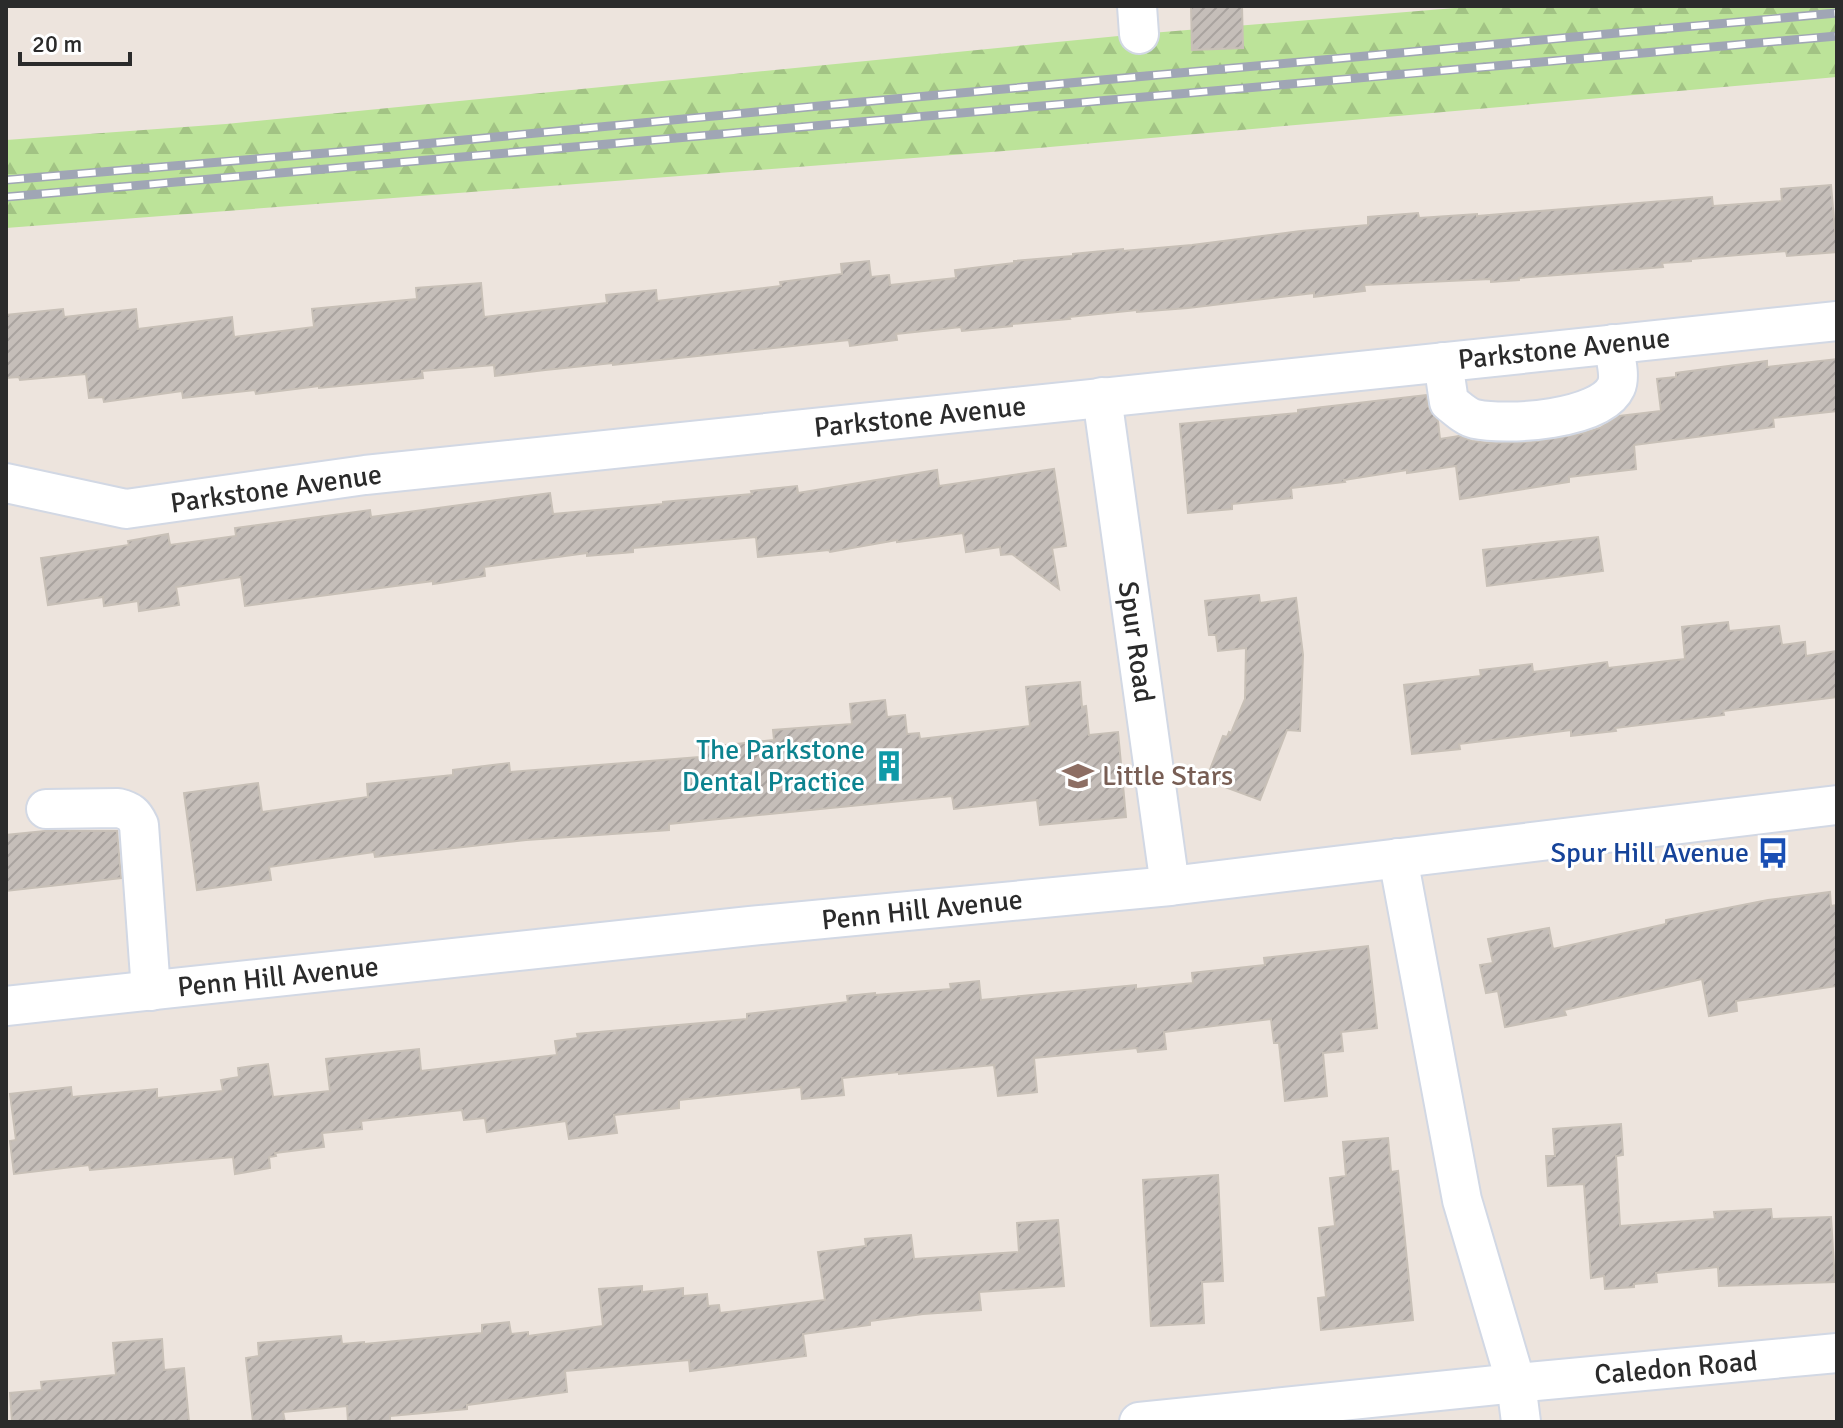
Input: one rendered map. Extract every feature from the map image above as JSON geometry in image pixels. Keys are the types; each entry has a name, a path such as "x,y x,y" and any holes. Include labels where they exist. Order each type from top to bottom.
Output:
{"street":[{"name":"Parkstone Avenue","path":"6,483 126,509 365,475 1837,321"},
{"path":"1443,362 1449,402 1473,419 1544,420 1608,400 1618,384 1613,344"},
{"name":"Spur Road","path":"1102,397 1170,886"},
{"name":"Penn Hill Avenue","path":"6,1006 734,928 1170,886 1837,805"},
{"path":"46,809 118,808 134,816 139,825 151,991"},
{"path":"1398,858 1462,1200 1516,1383 1521,1422"},
{"name":"Caledon Road","path":"1139,1422 1837,1353"}],"green space":[{"path":"1479,6 1837,6 1837,77 1004,151 6,228 6,140 226,124 1139,34"}],"building":[{"path":"1191,6 1242,6 1243,48 1192,50"},
{"path":"1831,185 1837,252 1787,256 1786,251 1691,259 1662,263 1663,267 1491,282 1491,279 1364,285 1365,291 1314,297 1314,293 1188,308 1069,317 962,331 961,327 896,334 897,340 850,346 849,340 495,376 494,365 422,371 423,378 256,394 255,390 183,398 182,391 104,402 103,397 89,398 86,374 20,380 19,377 6,378 6,315 63,309 64,317 136,309 138,329 232,317 234,337 314,327 312,309 417,299 416,288 481,283 484,317 607,303 606,295 656,290 657,301 781,286 780,282 842,274 841,264 869,261 871,277 889,275 890,285 956,278 955,270 1014,261 1368,225 1368,217 1418,213 1419,218 1477,216 1712,197 1713,206 1782,201 1781,189"},
{"path":"1837,359 1837,411 1773,418 1774,427 1634,445 1636,469 1569,477 1569,482 1460,499 1456,466 1407,473 1407,470 1291,488 1292,498 1232,504 1232,509 1188,513 1180,424 1298,413 1298,410 1426,395 1428,406 1438,421 1440,439 1459,436 1489,443 1532,442 1580,434 1600,428 1619,416 1661,411 1657,379 1676,377 1676,373 1767,361 1767,367"},
{"path":"1054,469 1066,546 1052,548 1059,589 1012,554 1001,555 1000,547 966,552 963,533 897,540 830,552 758,557 756,537 633,548 633,552 587,556 587,553 484,567 485,576 433,584 433,581 245,606 241,577 176,587 179,605 139,611 138,601 104,606 103,597 48,605 41,558 129,545 128,541 168,534 170,545 236,536 235,528 370,510 371,517 550,493 553,514 752,494 751,491 797,486 798,493 937,470 939,486"},
{"path":"1598,537 1603,571 1487,586 1483,550"},
{"path":"1259,595 1260,603 1296,598 1303,655 1300,731 1287,730 1260,800 1206,780 1223,736 1231,733 1245,699 1246,648 1218,651 1216,635 1209,635 1205,601"},
{"path":"1728,622 1729,631 1779,626 1782,645 1805,642 1806,656 1837,651 1837,697 1723,711 1724,715 1615,728 1616,731 1571,736 1571,730 1459,744 1460,749 1412,754 1404,685 1481,676 1480,670 1532,664 1533,672 1607,662 1608,668 1685,659 1682,627"},
{"path":"1080,682 1089,735 1118,732 1126,817 1040,825 1037,800 954,809 952,796 669,824 669,830 526,840 375,857 374,852 269,867 271,880 197,890 184,793 258,783 262,812 368,797 367,784 453,775 453,770 509,763 510,772 700,757 699,748 774,740 773,730 852,724 850,704 885,700 887,717 905,715 907,734 919,733 920,739 1030,726 1026,687"},
{"path":"45,831 117,831 121,878 6,891 6,835"},
{"path":"1830,892 1831,906 1837,905 1837,986 1736,1001 1737,1011 1709,1016 1702,979 1564,1010 1566,1015 1505,1027 1498,991 1486,993 1480,965 1493,963 1488,939 1549,928 1553,949 1666,924 1666,920 1768,900"},
{"path":"1368,946 1377,1028 1341,1032 1343,1051 1323,1053 1327,1096 1285,1101 1279,1043 1274,1043 1271,1019 1164,1032 1166,1049 1138,1052 1137,1048 1034,1058 1037,1092 998,1096 994,1065 899,1072 842,1078 844,1095 802,1099 801,1087 679,1100 679,1108 614,1115 617,1133 569,1139 566,1121 487,1132 485,1118 464,1120 462,1110 361,1121 362,1129 322,1133 324,1147 275,1153 276,1156 269,1157 270,1168 235,1174 233,1157 90,1170 89,1165 14,1174 10,1141 16,1140 10,1094 71,1087 72,1097 157,1089 157,1098 223,1091 221,1080 239,1077 238,1068 268,1064 273,1097 330,1091 326,1059 419,1049 421,1071 557,1055 555,1041 578,1038 577,1034 747,1019 747,1014 848,1002 847,996 951,989 950,984 979,981 981,1000 1136,985 1136,989 1193,983 1192,973 1265,965 1264,958"},
{"path":"1621,1124 1623,1155 1616,1156 1620,1226 1715,1219 1714,1212 1771,1209 1772,1219 1831,1217 1835,1282 1719,1286 1718,1267 1656,1273 1657,1282 1605,1289 1604,1276 1591,1278 1584,1184 1548,1186 1546,1156 1555,1156 1553,1129"},
{"path":"1388,1138 1391,1172 1398,1171 1413,1320 1321,1330 1318,1298 1326,1297 1319,1228 1335,1226 1330,1178 1346,1176 1343,1142"},
{"path":"1218,1175 1223,1281 1202,1282 1204,1323 1151,1326 1143,1180"},
{"path":"1058,1220 1064,1286 979,1292 981,1310 870,1321 870,1325 803,1334 806,1356 690,1371 689,1360 565,1371 567,1392 467,1405 467,1409 390,1416 390,1422 348,1422 347,1406 283,1412 285,1422 253,1422 246,1358 259,1356 258,1343 341,1336 342,1344 364,1344 482,1333 482,1325 509,1322 511,1334 528,1332 528,1336 603,1326 599,1289 642,1286 642,1292 683,1288 683,1296 707,1294 708,1306 719,1305 720,1313 825,1300 818,1252 866,1246 865,1239 911,1235 914,1259 1019,1252 1017,1223"},
{"path":"162,1339 164,1370 184,1368 189,1422 12,1422 10,1393 42,1390 41,1382 116,1375 113,1343"}],"railway":[{"path":"6,180 1837,13"},
{"path":"6,197 1837,36"}],"place":[{"name":"The Parkstone Dental Practice","path":"889,766"},
{"name":"Little Stars","path":"1078,776"},
{"name":"Spur Hill Avenue","path":"1773,853"}]}
